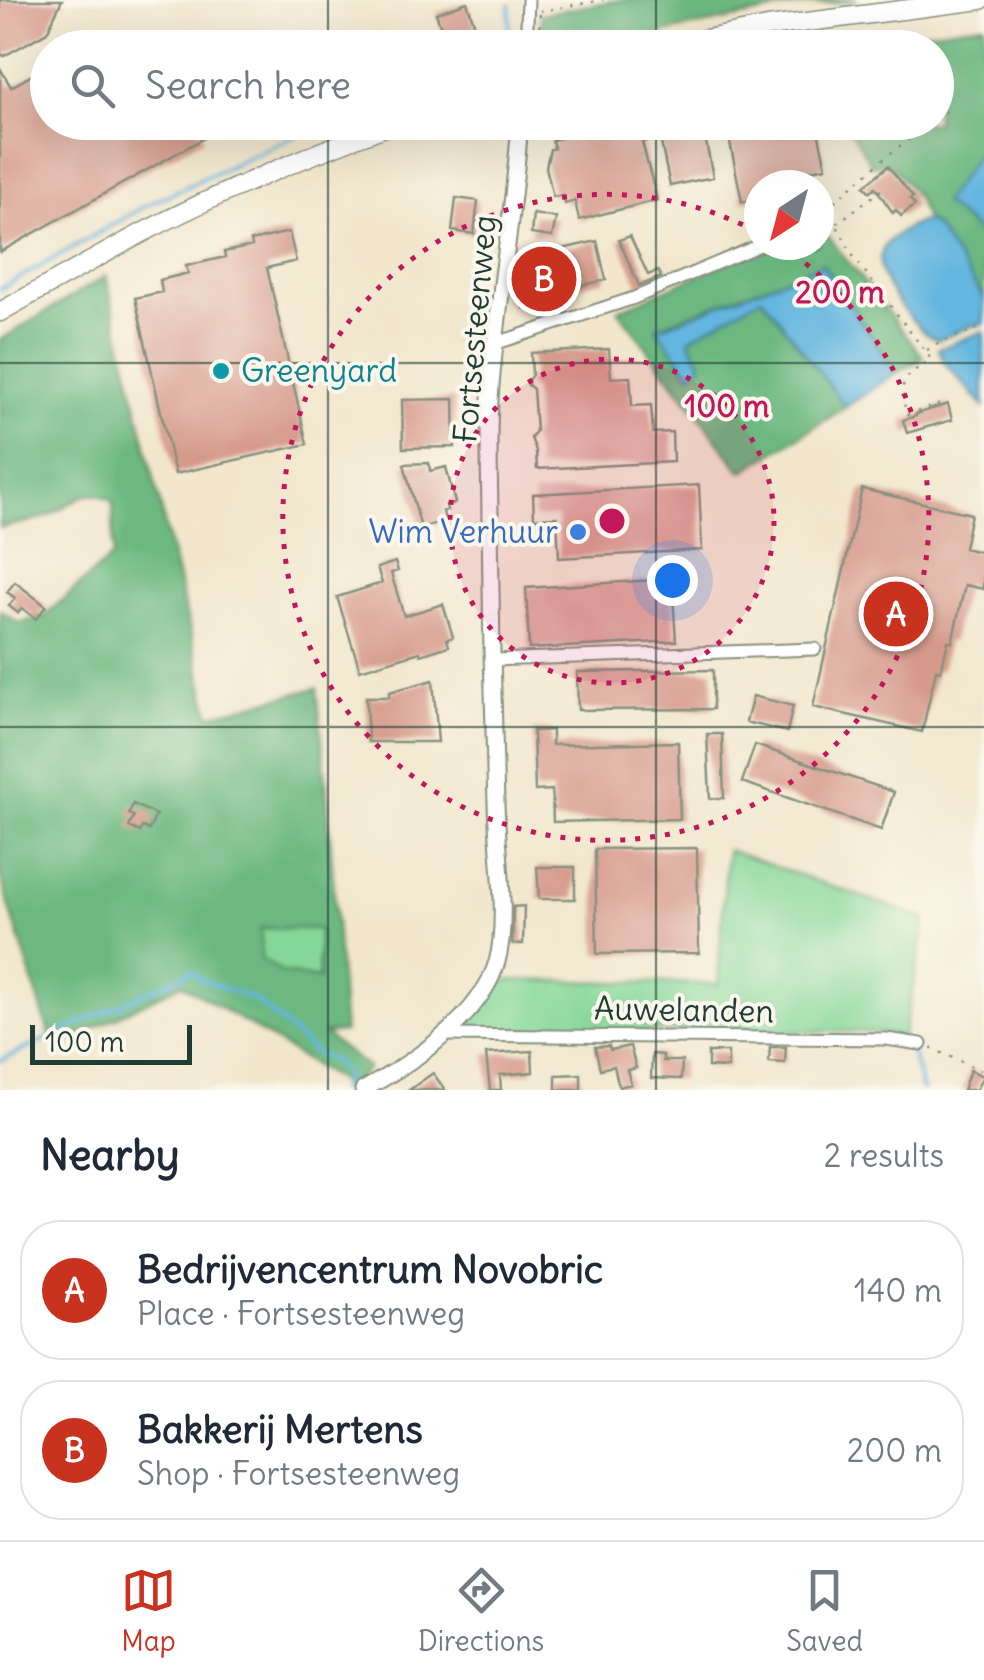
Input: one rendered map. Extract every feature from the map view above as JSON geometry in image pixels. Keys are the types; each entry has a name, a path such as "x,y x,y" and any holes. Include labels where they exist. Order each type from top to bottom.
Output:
{"main road":[{"path":"753,30 982,0"},
{"path":"0,312 145,232 348,140"}],"street":[{"path":"527,30 528,0"},
{"name":"Fortsesteenweg","path":"363,1090 462,1018 486,988 497,962 502,928 496,805 490,388 519,140"},
{"path":"496,343 634,298 744,252"},
{"path":"493,660 815,649"},
{"name":"Auwelanden","path":"445,1034 886,1039 921,1044"}],"path":[{"path":"539,30 540,11 603,0"},
{"path":"834,204 907,140"},
{"path":"882,190 836,224 853,256 931,359 902,384 900,392 907,414 944,402"},
{"path":"926,351 984,326"},
{"path":"921,1044 984,1072"}],"green space":[{"path":"619,0 857,0 797,6 678,30 541,30 541,14"},
{"path":"984,24 984,150 958,216 984,237 984,298 937,229 926,220 916,196 890,163 872,166 856,140 954,140 954,30 940,30"},
{"path":"834,244 924,358 896,373 822,264 657,327 690,374 688,339 761,296 846,407 742,472 618,310 744,255 744,260 834,260"},
{"path":"106,276 210,715 317,688 344,1032 324,1034 368,1068 351,1088 182,984 58,1046 48,1030 0,876 0,610 19,623 43,617 113,556 113,502 87,495 48,516 0,528 0,340","holes":["261,928 319,929 319,979 283,973 261,959"]},
{"path":"727,850 926,919 903,1036 875,1032 462,1030 492,988 508,980 718,984"},
{"path":"261,928 319,929 319,979 283,973 260,959"}],"water":[{"path":"984,150 984,237 943,203"},
{"path":"926,220 937,229 984,298 984,324 938,340 923,331 903,309 880,267 885,245"},
{"path":"822,264 896,373 846,407 762,297 689,339 702,365 690,374 656,327 667,325"},
{"path":"984,331 984,407 945,363 938,349"}],"building":[{"path":"0,0 62,0 48,30 30,30 30,41 4,56 0,53"},
{"path":"467,2 476,30 442,30 436,13"},
{"path":"0,68 11,87 30,76 30,140 200,140 0,252"},
{"path":"552,140 651,140 642,142 657,200 579,220 575,201 565,204 563,195 553,197 546,167 550,149 554,148"},
{"path":"660,140 706,140 713,177 670,186"},
{"path":"730,140 820,140 826,167 744,170 744,202"},
{"path":"888,166 913,197 910,199 915,205 901,216 896,210 893,213 875,187 870,192 864,186"},
{"path":"456,198 478,201 474,234 452,231"},
{"path":"533,214 556,218 552,237 531,234"},
{"name":"Greenyard","path":"289,232 296,261 267,268 307,444 175,474 135,298 162,292 160,280 188,273 186,266 225,257 224,252 252,246 251,241"},
{"path":"630,236 648,275 658,271 661,277 639,286 619,240"},
{"path":"597,241 606,280 559,290 561,300 524,308 531,256"},
{"path":"609,349 611,378 630,377 632,406 651,405 653,433 672,432 673,462 537,469 531,438 536,431 533,389 528,385 532,375 531,353"},
{"path":"454,399 455,447 403,448 402,400"},
{"path":"948,404 952,420 907,433 903,420"},
{"path":"429,463 430,471 446,467 455,503 446,505 445,521 421,528 404,464"},
{"path":"699,485 702,550 559,558 557,517 534,518 533,494"},
{"path":"862,489 971,514 964,548 984,553 983,589 965,585 952,642 948,641 941,671 936,670 922,732 813,707"},
{"path":"395,562 398,571 391,573 404,616 443,604 453,637 447,639 449,646 360,670 337,597 382,583 377,568"},
{"path":"672,579 676,641 529,649 526,588"},
{"path":"15,582 46,606 36,619 22,608 18,613 9,606 15,598 7,592"},
{"path":"713,670 713,709 578,710 577,672"},
{"path":"433,680 438,742 368,742 366,697 389,697 389,692"},
{"path":"753,696 793,706 787,732 746,722"},
{"path":"552,730 552,745 678,742 680,819 553,822 552,790 535,791 533,731"},
{"path":"707,734 722,734 724,798 710,799"},
{"path":"755,745 894,792 881,830 742,782"},
{"path":"133,804 156,815 149,830 142,827 140,832 129,827 134,816 129,814"},
{"path":"697,848 699,953 597,954 595,849"},
{"path":"537,867 575,867 575,899 539,899"},
{"path":"524,906 523,944 512,944 513,907"},
{"path":"609,1046 610,1050 630,1046 636,1068 627,1070 631,1084 619,1087 614,1066 600,1069 595,1047"},
{"path":"770,1047 786,1047 785,1063 769,1062"},
{"path":"532,1051 533,1072 500,1075 501,1090 490,1090 486,1054"},
{"path":"708,1052 728,1052 728,1068 708,1067"},
{"path":"652,1054 663,1055 663,1061 682,1061 681,1079 651,1078"},
{"path":"970,1070 983,1076 976,1090 963,1090"},
{"path":"433,1073 445,1090 409,1090"},
{"path":"581,1074 581,1090 556,1090 556,1075"}],"waterway":[{"path":"509,30 510,5"},
{"path":"0,289 147,205 286,140"},
{"path":"0,1061 191,971 203,980 255,1000 315,1052 337,1063 346,1077 340,1090"},
{"path":"910,1046 922,1090"}],"place":[{"name":"Bakkerij Mertens","path":"544,279"},
{"name":"Greenyard","path":"221,371"},
{"name":"Wim Verhuur","path":"578,532"},
{"name":"Bedrijvencentrum Novobric","path":"896,614"}]}
